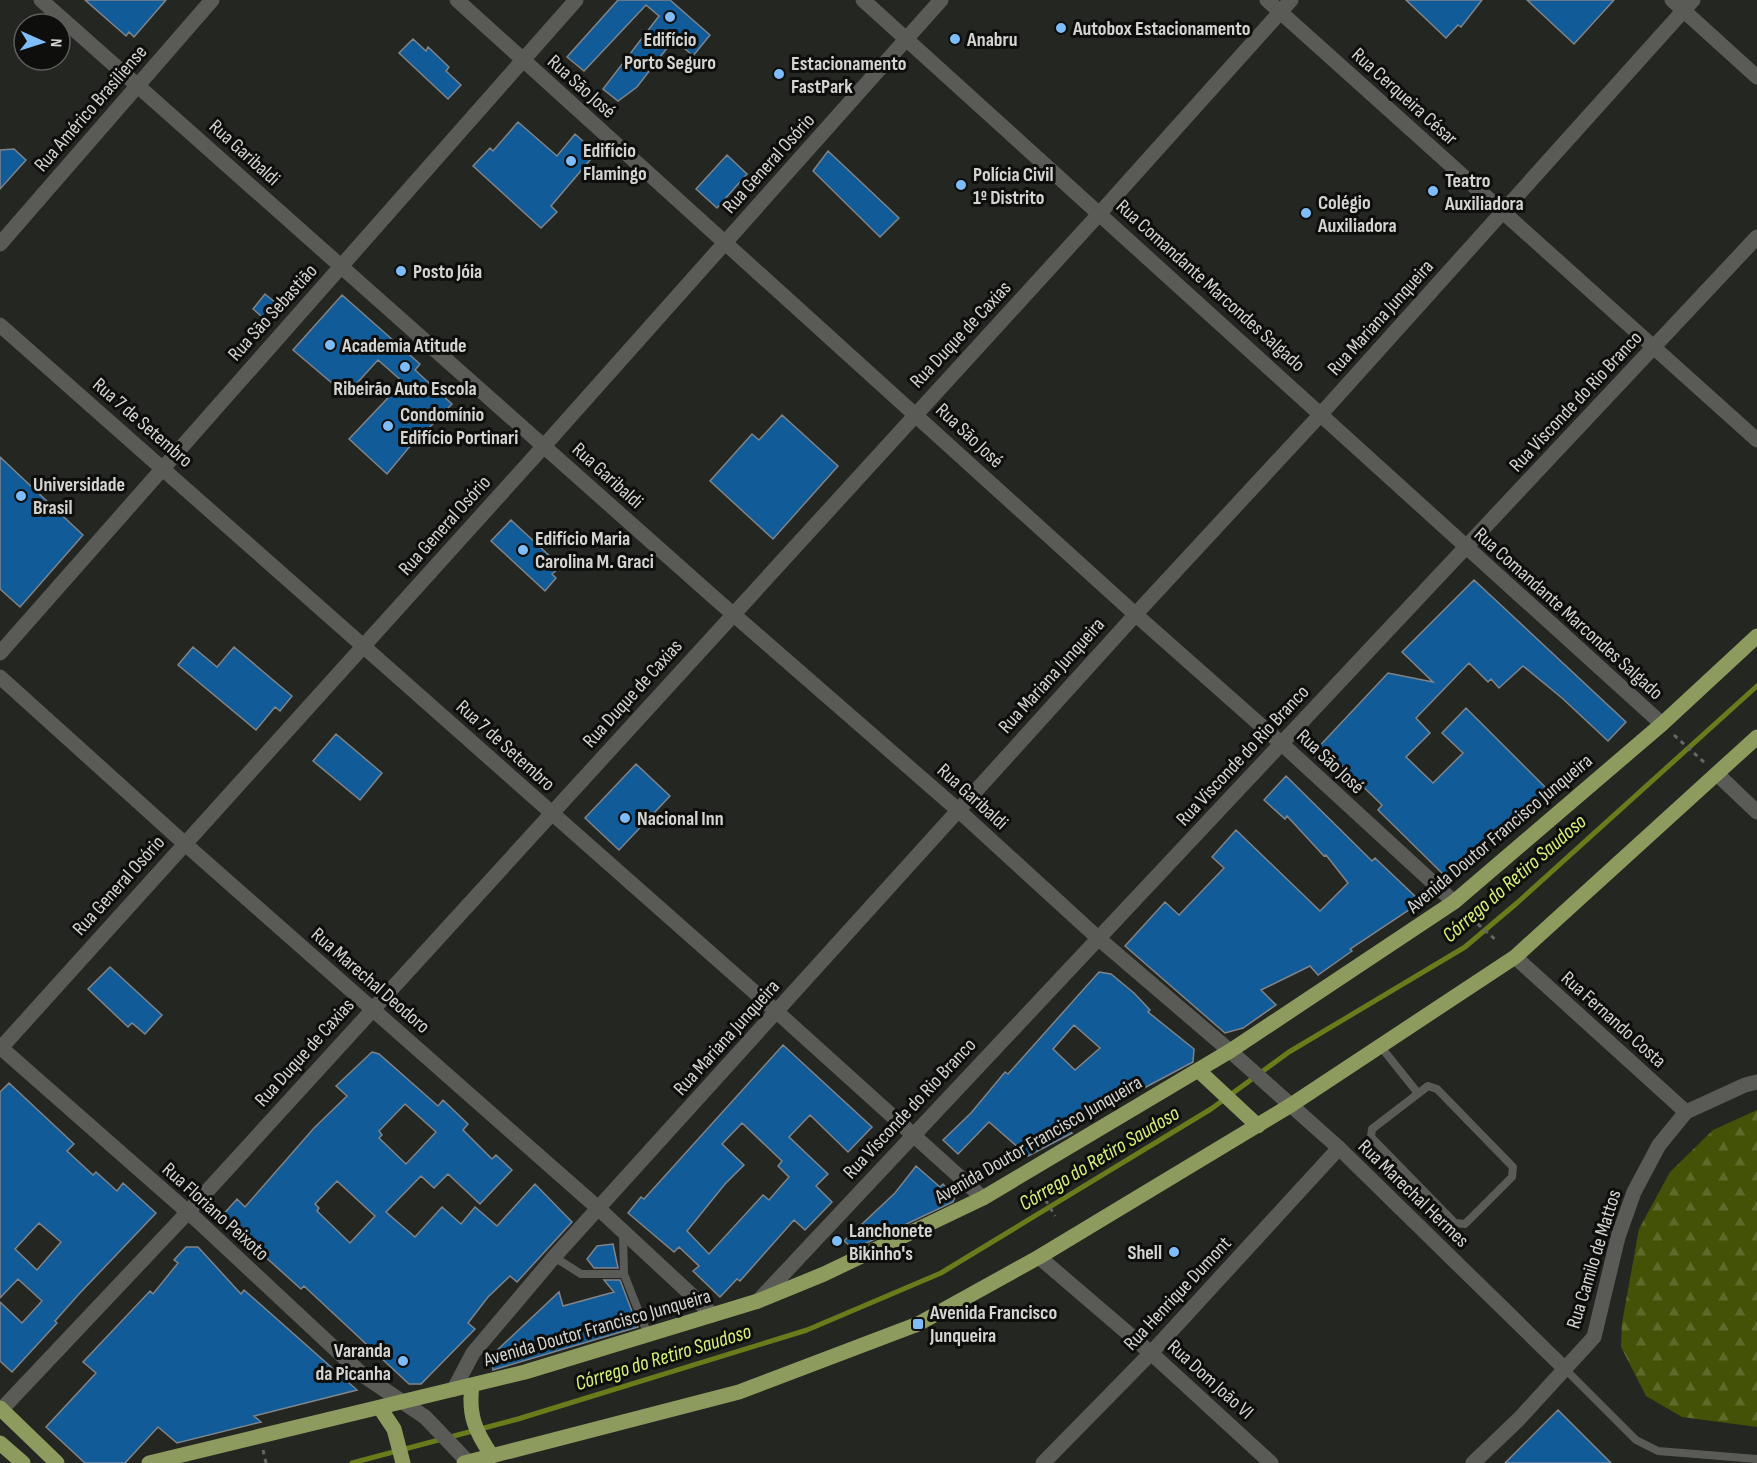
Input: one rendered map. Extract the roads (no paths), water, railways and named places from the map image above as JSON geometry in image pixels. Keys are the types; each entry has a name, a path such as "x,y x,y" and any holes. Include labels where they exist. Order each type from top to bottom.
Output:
{"main road":[{"name":"Avenida Doutor Francisco Junqueira","path":"149,1463 405,1403 525,1372 713,1316 758,1301 824,1274 983,1198 1230,1051 1454,902 1662,724 1757,636"},
{"path":"467,1463 739,1392 918,1324 1039,1257 1258,1126 1515,957 1757,737"},
{"path":"1198,1070 1258,1126"},
{"path":"472,1385 469,1407 480,1437 492,1456"},
{"path":"380,1408 394,1429 403,1462"},
{"path":"0,1412 50,1463"},
{"path":"0,1412 57,1463"},
{"path":"0,1443 23,1463"}],"street":[{"name":"Rua Garibaldi","path":"41,0 733,614 958,810 1098,938 1230,1051"},
{"name":"Rua Américo Brasiliense","path":"0,244 212,0"},
{"name":"Rua São José","path":"457,0 1454,902"},
{"name":"Rua São Sebastião","path":"0,653 576,0"},
{"name":"Rua Comandante Marcondes Salgado","path":"863,0 1321,414 1466,549 1662,724"},
{"name":"Rua General Osório","path":"0,1048 544,446 941,0"},
{"name":"Rua Cerqueira César","path":"1267,0 1757,440"},
{"name":"Rua Duque de Caxias","path":"0,1412 188,1212 1292,0"},
{"path":"1683,3 1757,77"},
{"name":"Rua Mariana Junqueira","path":"454,1389 473,1353 554,1257 1135,614 1321,414 1503,212 1683,3"},
{"name":"Rua Visconde do Rio Branco","path":"758,1301 1757,237"},
{"name":"Rua 7 de Setembro","path":"0,325 163,467 550,814 777,1012 911,1136 983,1198"},
{"name":"Rua Marechal Deodoro","path":"0,677 184,843 598,1208 713,1316"},
{"path":"1717,774 1757,813"},
{"name":"Rua Fernando Costa","path":"1515,957 1686,1112"},
{"name":"Rua Floriano Peixoto","path":"0,1048 188,1212 364,1376 425,1417 454,1445 467,1463"},
{"name":"Rua Marechal Hermes","path":"1230,1051 1339,1148 1565,1369"},
{"name":"Rua Camilo de Mattos","path":"1473,1463 1594,1336 1618,1237 1634,1192 1659,1145 1686,1112 1745,1085 1757,1082"},
{"name":"Rua Henrique Dumont","path":"1043,1463 1151,1353 1339,1148"},
{"name":"Rua Dom João VI","path":"1039,1257 1151,1353 1271,1463"}],"lane":[{"path":"1381,1047 1417,1092"},
{"path":"1428,1086 1437,1089 1513,1167 1512,1177 1465,1224 1455,1223 1371,1137 1372,1129 1417,1092 1428,1086"},
{"path":"623,1232 624,1274 648,1335"},
{"path":"554,1257 581,1274 624,1274"},
{"path":"1565,1369 1636,1440 1647,1447 1658,1451 1757,1459"}],"waterway":[{"name":"Córrego do Retiro Saudoso","path":"352,1463 518,1419 807,1330 941,1273 1211,1109 1289,1052 1465,947 1517,903 1757,686"}],"place":[{"name":"Edifício Porto Seguro","path":"670,17"},
{"name":"Autobox Estacionamento","path":"1061,28"},
{"name":"Anabru","path":"955,39"},
{"name":"Estacionamento FastPark","path":"779,74"},
{"name":"Edifício Flamingo","path":"571,161"},
{"name":"Polícia Civil 1º Distrito","path":"961,185"},
{"name":"Teatro Auxiliadora","path":"1433,191"},
{"name":"Colégio Auxiliadora","path":"1306,213"},
{"name":"Posto Jóia","path":"401,271"},
{"name":"Academia Atitude","path":"330,345"},
{"name":"Ribeirão Auto Escola","path":"405,367"},
{"name":"Condomínio Edifício Portinari","path":"388,426"},
{"name":"Universidade Brasil","path":"21,496"},
{"name":"Edifício Maria Carolina M. Graci","path":"523,550"},
{"name":"Nacional Inn","path":"625,818"},
{"name":"Lanchonete Bikinho's","path":"837,1241"},
{"name":"Shell","path":"1174,1252"},
{"name":"Avenida Francisco Junqueira","path":"918,1324"},
{"name":"Varanda da Picanha","path":"403,1361"}]}
